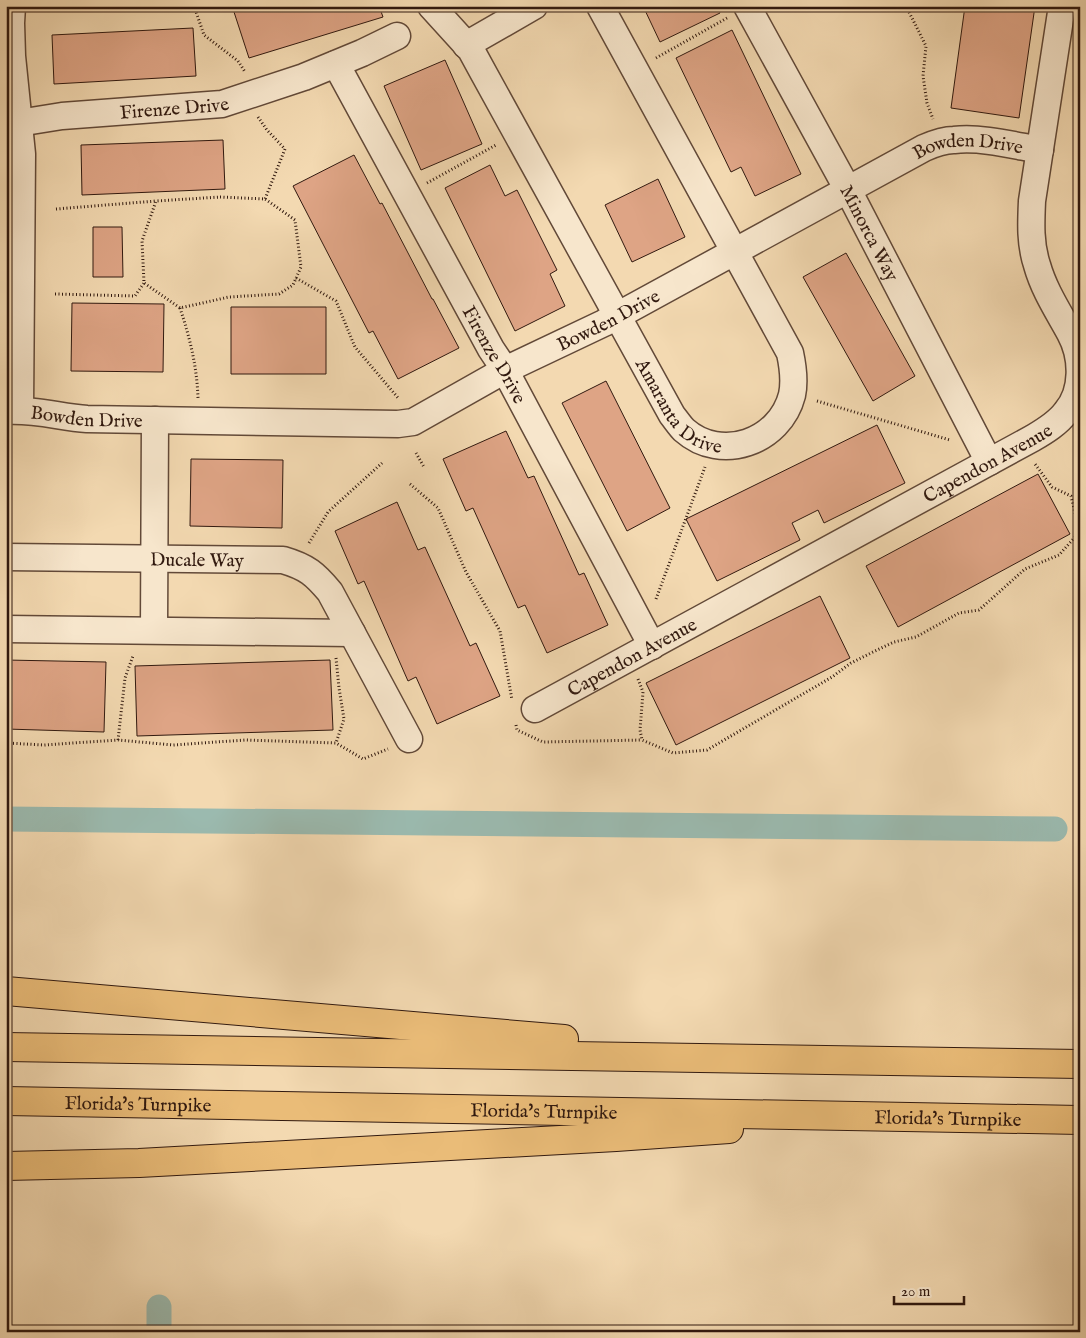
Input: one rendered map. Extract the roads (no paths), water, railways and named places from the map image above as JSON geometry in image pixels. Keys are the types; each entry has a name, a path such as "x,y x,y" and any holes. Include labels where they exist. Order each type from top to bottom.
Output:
{"highway":[{"path":"6,991 797,1059"},
{"path":"6,1048 1080,1064"},
{"name":"Florida's Turnpike","path":"6,1101 1080,1120"},
{"path":"6,1166 139,1163 616,1137 896,1117"}],"street":[{"name":"Bowden Drive","path":"12,6 12,124 22,154 23,177 13,411 69,418 398,424 413,422 505,370 617,315 924,148 939,142 972,140 1040,150"},
{"name":"Amaranta Drive","path":"431,6 448,27 466,44 488,80 672,416 684,431 711,445 742,446 765,435 777,424 787,409 792,395 794,380 790,353 600,6"},
{"path":"466,44 534,6"},
{"name":"Minorca Way","path":"747,6 848,190 989,462"},
{"name":"Capendon Avenue","path":"521,710 652,646 989,462 1052,426 1066,412 1073,402 1079,384 1077,350 1071,335 1048,294 1037,265 1031,225 1032,201 1062,6"},
{"name":"Firenze Drive","path":"12,124 62,116 222,104 250,96 336,64 397,36"},
{"name":"Firenze Drive","path":"336,64 491,349 505,370 652,646"},
{"name":"Bowden Drive","path":"154,630 155,420"},
{"name":"Ducale Way","path":"6,557 283,560 299,565 316,576 330,592 345,633 409,739"},
{"path":"6,629 345,633"}],"waterway":[{"path":"6,819 1055,829"},
{"path":"159,1307 159,1332"}]}
